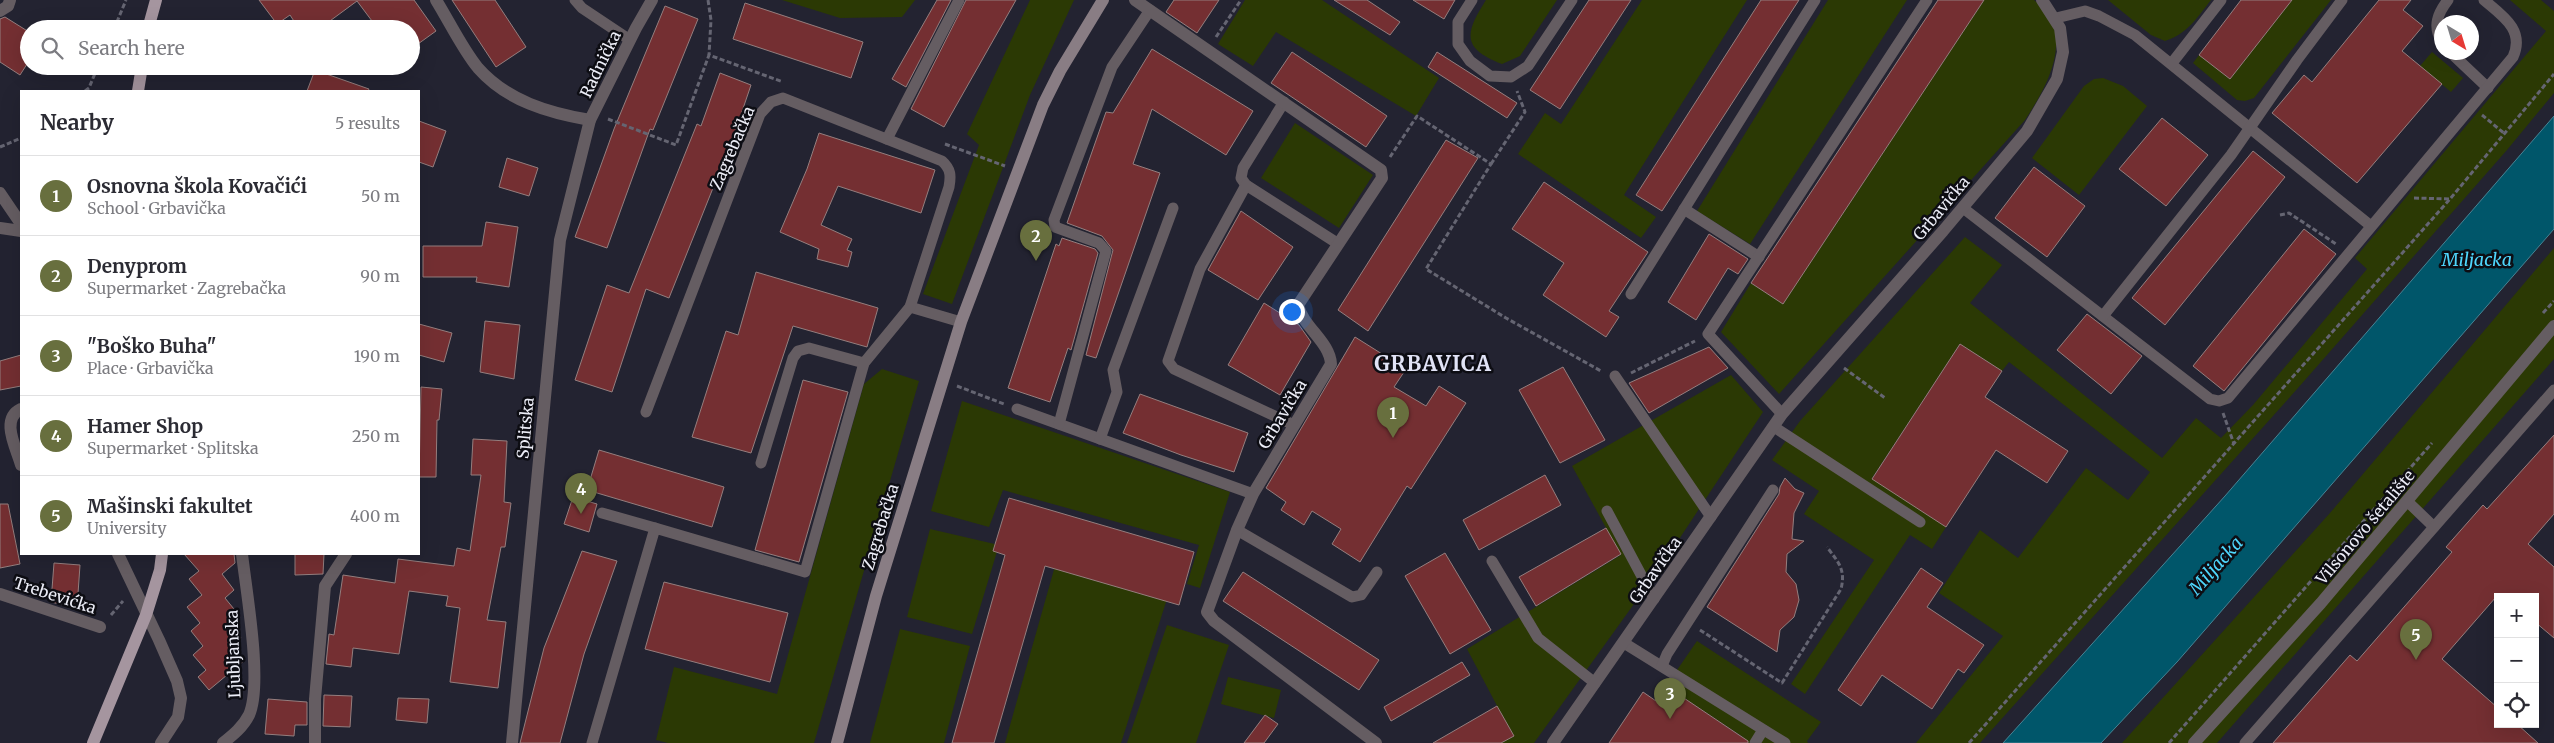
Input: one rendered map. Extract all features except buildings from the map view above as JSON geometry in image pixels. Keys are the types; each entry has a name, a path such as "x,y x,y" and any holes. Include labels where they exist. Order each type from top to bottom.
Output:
{"main road":[{"path":"150,20 156,0"},
{"name":"Zagrebačka","path":"837,743 878,588 961,322 1042,105 1060,71 1103,0"},
{"path":"138,90 141,75"},
{"path":"93,743 146,615 160,570 162,555"}],"street":[{"path":"0,11 8,6 10,0"},
{"name":"Radnička","path":"436,0 472,59 492,81 523,103 563,116 590,120 652,0"},
{"path":"1135,0 1381,170"},
{"name":"Grbavička","path":"1553,743 1782,414 1963,208 2027,131 2057,79 2063,39 2056,18 2042,0"},
{"name":"Splitska","path":"512,743 560,240 590,120"},
{"name":"Grbavička","path":"1376,743 1214,621 1207,612 1237,530 1253,494 1331,364 1331,355 1300,316 1298,305 1337,243 1382,178 1381,170"},
{"path":"0,192 20,222"},
{"path":"0,228 20,231"},
{"name":"Vilsonovo šetalište","path":"2194,743 2321,603 2408,502 2554,326"},
{"path":"20,410 12,415 9,424 20,462"},
{"name":"Ljubljanska","path":"223,743 241,728 249,715 254,695 252,649 242,555"},
{"path":"315,743 316,689 325,586 345,555"},
{"path":"120,556 177,681 181,698 178,717 161,743"},
{"name":"Trebevićka","path":"0,594 100,627"}],"lane":[{"path":"575,0 582,8 630,40"},
{"path":"887,139 959,0"},
{"path":"1472,0 1458,22 1458,44 1470,61 1490,76 1511,77 1528,66 1572,0"},
{"path":"1631,294 1815,0"},
{"path":"1782,414 1708,334 1927,0"},
{"path":"2172,63 2220,0"},
{"path":"2103,316 2231,155 2296,60 2342,0"},
{"path":"2438,15 2448,0"},
{"path":"1963,208 2210,399 2219,401 2228,398 2514,57 2518,40 2515,30 2506,18 2484,0"},
{"path":"2056,18 2086,6 2099,16 2135,35 2372,226"},
{"path":"1059,424 1106,251 1099,243 1054,227 1054,220 1112,67 1150,10"},
{"path":"2458,60 2488,88"},
{"name":"Zagrebačka","path":"602,513 805,572 864,363 910,307 949,187 950,172 942,161 784,98 771,102 760,114 646,412"},
{"path":"1284,102 1243,168 1241,178 1246,185 1337,243"},
{"path":"1246,185 1200,269 1168,361 1174,369 1294,425"},
{"path":"1100,439 1117,392 1113,370 1173,208"},
{"path":"1684,209 1759,257"},
{"path":"910,307 961,322"},
{"path":"761,462 793,358 798,350 808,348 864,363"},
{"path":"1615,376 1711,517"},
{"path":"2245,743 2554,390"},
{"path":"1017,409 1253,494"},
{"path":"1774,427 1920,522"},
{"path":"1662,666 1667,654 1689,623 1773,490"},
{"path":"2408,502 2434,527"},
{"path":"1607,511 1654,599"},
{"path":"592,743 655,528"},
{"path":"1237,530 1352,597 1360,595 1377,572"},
{"path":"1492,561 1538,638 1595,683"},
{"path":"1624,642 1785,743"},
{"path":"1755,743 1763,730"}],"path":[{"path":"118,20 126,0"},
{"path":"708,0 711,20 709,54"},
{"path":"1208,50 1241,0"},
{"path":"1969,743 2450,199 2554,74"},
{"path":"86,90 94,75"},
{"path":"1511,77 1525,112 1426,269 1506,318 1603,372 1615,376 1630,373 1708,334"},
{"path":"2472,106 2505,134"},
{"path":"1381,170 1418,116 1491,164"},
{"path":"0,147 20,138"},
{"path":"2396,197 2450,199"},
{"path":"2280,215 2289,213 2349,253"},
{"path":"2542,315 2554,301"},
{"path":"1831,359 1885,398"},
{"path":"943,381 1017,409"},
{"path":"2219,401 2234,444"},
{"path":"2169,743 2435,439"},
{"path":"1689,623 1782,683 1841,589 1844,576 1839,564 1827,547"},
{"path":"100,627 134,590"}],"green space":[{"path":"782,0 915,0 902,17 840,18"},
{"path":"1030,0 1074,0 1030,95 952,304 923,294 979,145 967,134"},
{"path":"1245,0 1322,0 1439,78 1416,116 1276,32 1253,66 1218,44"},
{"path":"1486,0 1557,0 1520,56 1502,64 1479,52 1473,45 1471,38 1474,22"},
{"path":"1642,0 1747,0 1624,195 1656,217 1641,238 1518,154 1545,113 1561,124"},
{"path":"1828,0 1907,0 1750,244 1697,211"},
{"path":"1984,0 2034,0 2047,13 2054,28 2056,43 2054,59 2042,91 2025,120 1779,394 1721,332 1751,283 1783,304"},
{"path":"2108,0 2211,0 2186,30 2165,41 2151,35"},
{"path":"2292,0 2331,0 2254,98 2245,101 2237,100 2193,63 2199,55 2230,79"},
{"path":"2510,0 2541,0 2554,11 2554,93 2507,150 2298,388 1980,743 1916,743 2003,636 1939,593 1980,530 2018,558 2086,468 2128,500 2150,472 2009,362 2002,371 1960,344 1872,478 1946,527 1932,549 1910,535 1805,694 1791,684 1874,560 1804,514 1819,491 1772,460 1800,421 1965,237 2002,265 1970,303 2162,458 2196,418 2221,438 2253,405 2367,269 2355,258 2546,31"},
{"path":"2432,52 2434,54 2434,60 2442,60 2463,78 2451,92 2420,66"},
{"path":"2103,78 2123,86 2147,106 2079,195 2032,158 2084,86 2094,79"},
{"path":"1295,123 1373,175 1339,228 1261,178"},
{"path":"2554,248 2554,359 2217,743 2122,743 2330,513"},
{"path":"882,369 919,381 814,743 668,743 656,740 674,667 777,694 864,384"},
{"path":"1731,375 1763,412 1662,565 1534,743 1501,743 1513,736 1467,649 1621,555 1572,466"},
{"path":"962,401 1230,492 1200,588 1187,584 1199,545 1003,490 989,527 931,511"},
{"path":"930,529 999,545 972,634 907,617"},
{"path":"1055,566 1167,599 1121,743 1005,743"},
{"path":"1167,625 1229,645 1196,743 1127,743"},
{"path":"900,629 970,646 944,743 870,743"},
{"path":"1697,641 1821,722 1807,741 1808,743 1739,743 1743,737 1666,686"},
{"path":"1228,677 1281,690 1274,718 1221,704"}],"water":[{"name":"Miljacka","path":"2554,116 2554,229 2177,662 2101,743 2003,743 2225,496"}],"place":[{"name":"Denyprom","path":"1036,261"},
{"name":"Osnovna škola Kovačići","path":"1393,438"},
{"name":"Hamer Shop","path":"581,514"},
{"name":"Mašinski fakultet","path":"2416,660"},
{"name":"\"Boško Buha\"","path":"1670,719"}],"district":[{"name":"GRBAVICA","path":"1433,364"}]}
